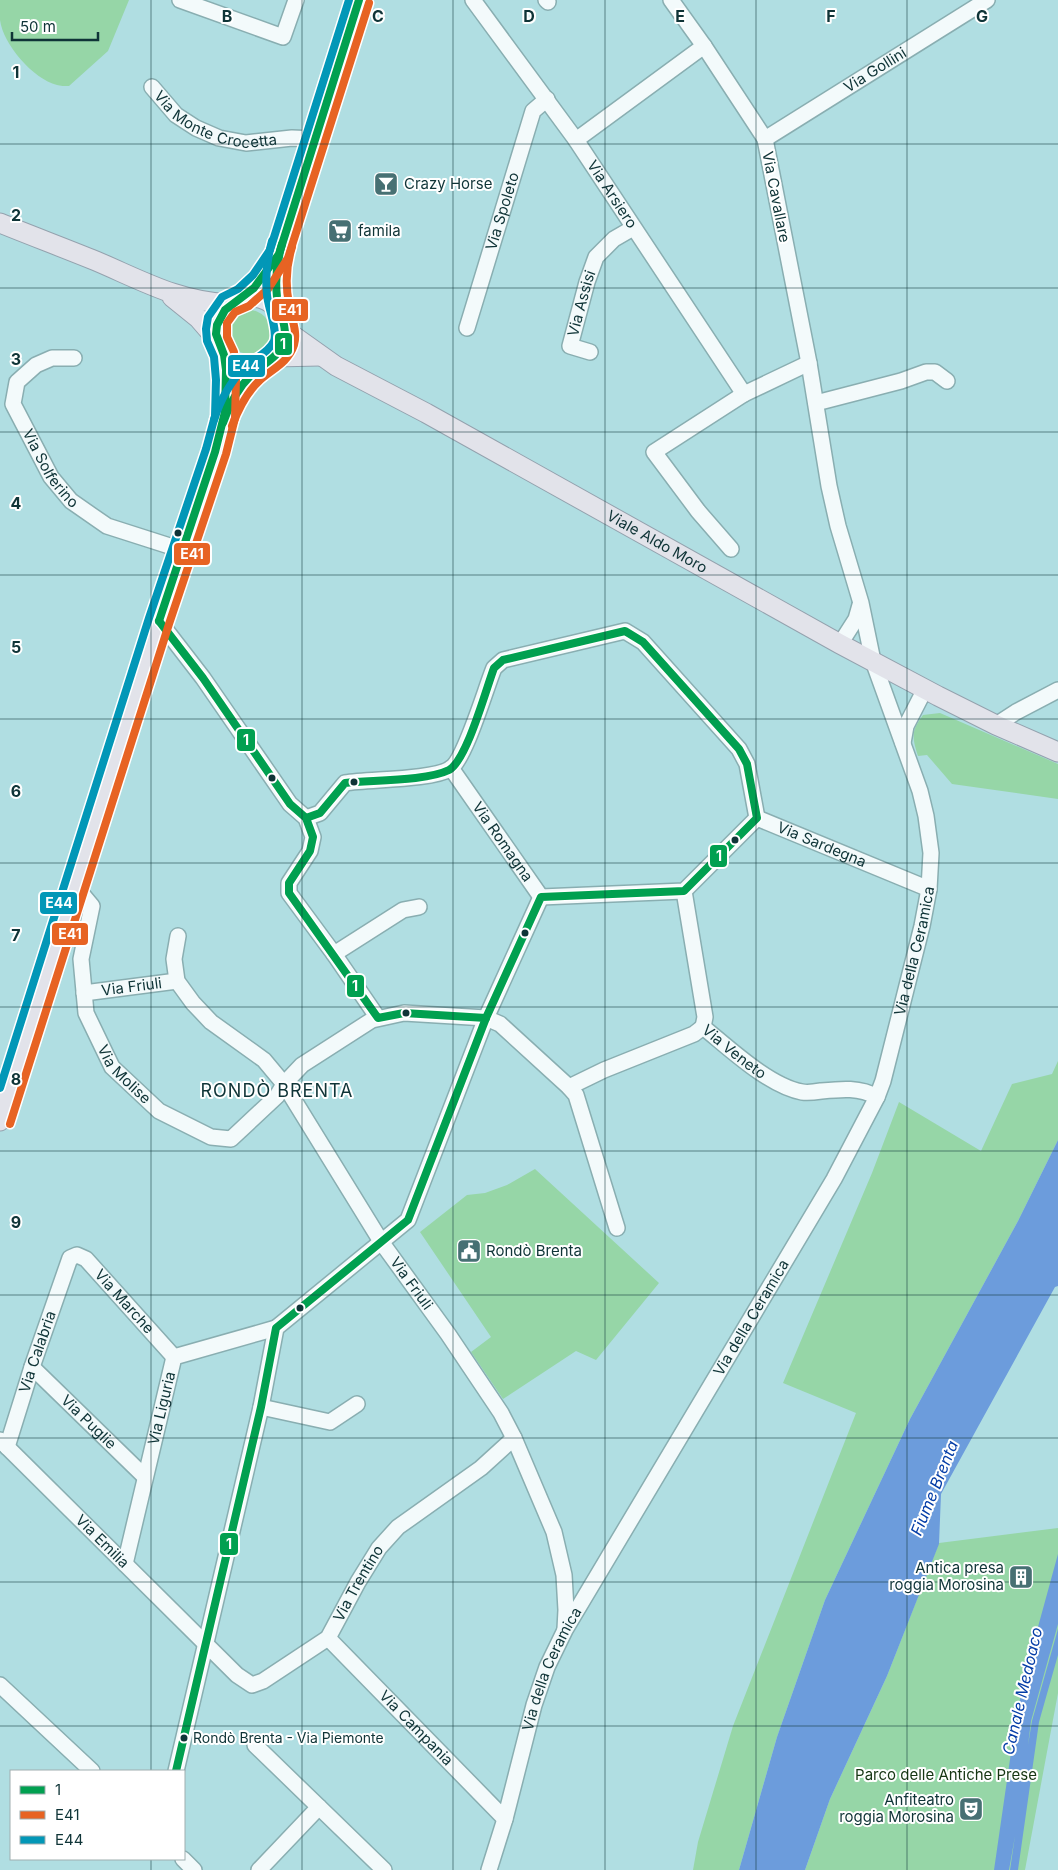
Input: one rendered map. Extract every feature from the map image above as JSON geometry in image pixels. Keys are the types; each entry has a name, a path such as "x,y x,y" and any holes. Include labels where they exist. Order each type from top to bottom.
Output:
{"main road":[{"path":"225,417 244,384 268,361 284,342 283,319 276,280 279,254 359,0"},
{"path":"0,223 167,293 204,302 236,301 254,297 274,305 283,319"},
{"path":"0,1121 159,621 216,452 225,417 226,380 216,330 218,320 222,311 261,282 279,254"},
{"path":"167,293 198,318 232,361 251,367 268,361"},
{"name":"Viale Aldo Moro","path":"283,319 291,334 320,356 620,520 840,644 996,725 1058,752"},
{"name":"Viale Aldo Moro","path":"268,361 320,356"}],"street":[{"path":"180,0 283,37 296,0"},
{"name":"Via Arsiero","path":"473,0 576,140 744,394"},
{"name":"Via Cavallare","path":"671,0 704,46 765,139 809,363 832,502 861,604 873,661"},
{"name":"Via Gollini","path":"765,139 987,0"},
{"path":"576,140 704,46"},
{"name":"Via Monte Crocetta","path":"152,87 176,115 196,128 219,138 246,143 292,138 316,139"},
{"name":"Via Spoleto","path":"467,328 533,111 547,99"},
{"name":"Via Assisi","path":"590,352 570,346 596,256 614,239 633,228"},
{"name":"Via Solferino","path":"74,358 52,358 36,365 17,382 13,404 51,478 71,501 107,526 182,550"},
{"path":"731,549 698,511 654,452 744,394 809,363"},
{"path":"816,403 901,381 926,372 935,372 947,381"},
{"path":"840,644 856,619 861,604"},
{"path":"159,621 203,678 290,804 306,818 313,837 310,851 289,883 289,894 334,954 378,1018"},
{"path":"306,818 320,813 345,783 430,776 451,768 462,753 494,668 503,660 625,631 643,642 739,749 747,764 757,818 684,891 705,1017 703,1027"},
{"name":"Via della Ceramica","path":"489,1870 505,1819 534,1706 547,1667 565,1630 834,1179 878,1097 902,1008 929,889 931,854 926,816 920,791 873,661"},
{"path":"903,745 906,726 925,689"},
{"path":"996,725 1058,690"},
{"name":"Via Romagna","path":"451,768 542,897 684,891"},
{"name":"Via Sardegna","path":"757,818 929,889"},
{"name":"Via Molise","path":"74,890 82,894 92,906 81,959 86,1013 112,1067 160,1111 211,1137 232,1139 277,1096 284,1084"},
{"path":"176,1770 204,1643 261,1407 276,1328 408,1220 486,1018 542,897"},
{"path":"334,954 403,910 419,907"},
{"name":"Via Friuli","path":"178,936 174,959 178,981 193,1003 211,1022 264,1060 284,1084 382,1243 454,1342 501,1413 514,1438 554,1532 564,1575 565,1630"},
{"name":"Via Friuli","path":"84,993 178,981"},
{"path":"284,1084 302,1065 378,1018 404,1013 486,1018 500,1024 576,1095 617,1228"},
{"name":"Via Veneto","path":"569,1087 604,1070 694,1034 703,1027 748,1063 788,1089 805,1093 849,1088 869,1092 878,1097"},
{"name":"Via Marche","path":"70,1258 77,1255 86,1259 174,1357"},
{"name":"Via Calabria","path":"4,1443 70,1258"},
{"name":"Via Liguria","path":"125,1564 144,1476 174,1357 276,1328"},
{"name":"Via Puglie","path":"32,1367 144,1476"},
{"path":"261,1407 330,1422 358,1404"},
{"name":"Via Trentino","path":"204,1643 237,1675 252,1685 264,1682 328,1638 358,1582 379,1548 398,1527 481,1468 514,1438"},
{"name":"Via Emilia","path":"4,1443 204,1643"},
{"name":"Via Campania","path":"328,1638 505,1819"},
{"path":"0,1685 91,1770"},
{"path":"255,1745 384,1870"},
{"path":"259,1870 320,1808"},
{"path":"184,1860 194,1870"}],"green space":[{"path":"0,0 129,0 108,51 69,86 58,85 38,76 13,50 2,29"},
{"path":"249,310 261,314 267,320 271,332 267,344 261,350 249,354 237,350 231,344 227,332 231,320 237,314"},
{"path":"940,713 1058,764 1058,799 952,784 927,755 918,756 915,744 914,734 916,725 923,715"},
{"path":"1058,1061 1058,1140 1018,1221 910,1419 825,1600 777,1737 739,1870 693,1870 698,1842 733,1726 856,1413 783,1383 872,1173 899,1102 981,1151 1012,1084 1052,1074"},
{"path":"535,1169 659,1283 596,1360 576,1351 503,1399 471,1352 491,1337 420,1232 467,1195 485,1193 507,1185"},
{"name":"Parco delle Antiche Prese","path":"1058,1528 1058,1693 1025,1870 805,1870 830,1799 887,1676 939,1543"}],"water":[{"name":"Fiume Brenta","path":"1058,1140 1058,1286 1055,1287 941,1494 939,1544 887,1676 830,1799 805,1870 739,1870 777,1737 825,1600 910,1419 1018,1221"},
{"name":"Canale Medoaco","path":"1058,1554 1058,1624 1031,1721 1028,1745 1032,1721 1058,1629 1058,1655 1039,1722 1018,1870 1010,1870 1015,1836 1009,1870 994,1870 1016,1718 1027,1667"}],"transit line":[{"name":"E44","path":"0,1088 215,416 216,380 214,357 207,341 208,317 222,297 238,289 253,275 270,250 349,0"},
{"name":"1","path":"159,621 215,452 225,412 226,370 224,355 216,334 217,325 225,310 254,288 279,254 359,0"},
{"name":"E41","path":"10,1124 169,624 226,454 235,418 236,380 234,352 227,337 227,323 235,312 249,306 268,289 288,258 369,3"},
{"name":"E44","path":"214,420 219,406 235,379 249,364 269,349 274,341 275,331 266,282 272,241"},
{"name":"1","path":"223,423 231,403 239,390 252,374 275,356 284,342 285,331 276,284 282,244"},
{"name":"E41","path":"232,426 251,390 288,357 294,345 295,330 287,289 287,268 292,247"},
{"name":"1","path":"159,621 203,678 290,804 306,818 313,837 310,851 289,883 289,893 378,1018 404,1013 486,1018"},
{"name":"1","path":"176,1770 261,1407 276,1328 408,1220 486,1018 541,897 684,891 757,818 747,764 739,749 643,642 625,631 503,660 494,668 469,739 456,764 449,770 439,774 413,778 345,783 320,813 306,818"}],"place":[{"name":"Crazy Horse","path":"386,184"},
{"name":"famila","path":"340,231"},
{"name":"Rondò Brenta","path":"469,1251"},
{"name":"Antica presa roggia Morosina","path":"1021,1577"},
{"name":"Rondò Brenta - Via Piemonte","path":"184,1738"},
{"name":"Anfiteatro roggia Morosina","path":"971,1809"}],"district":[{"name":"RONDÒ BRENTA","path":"277,1091"}]}
